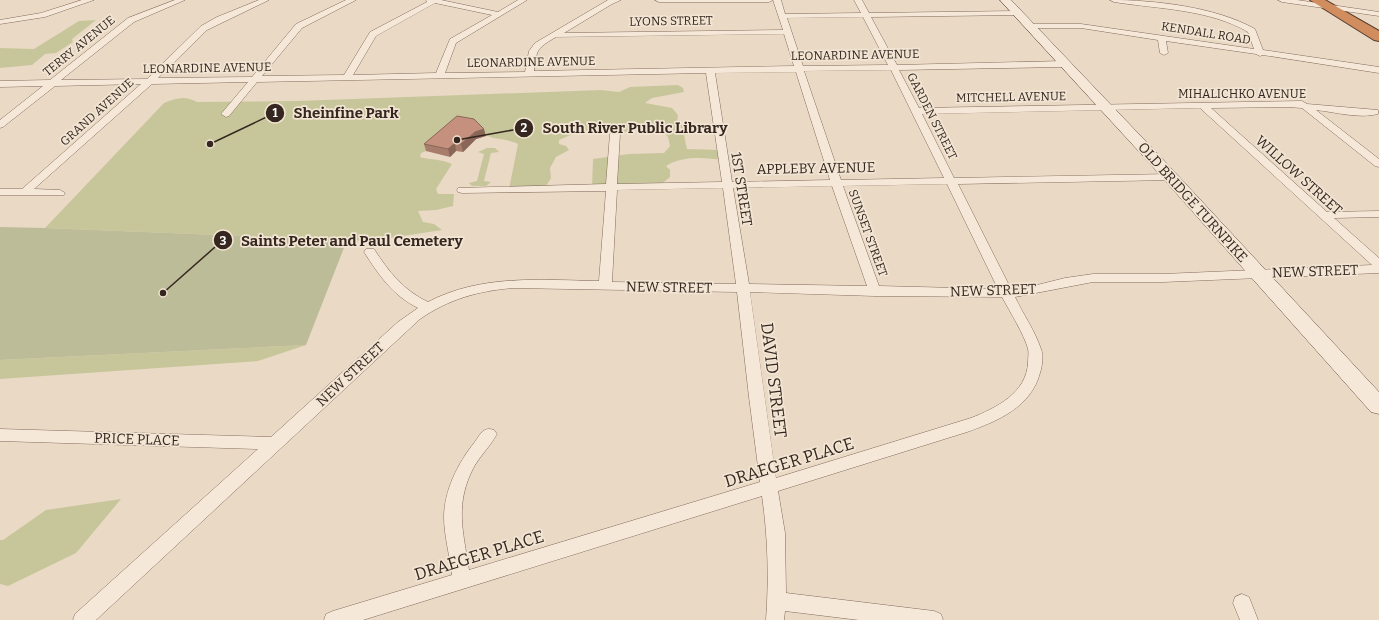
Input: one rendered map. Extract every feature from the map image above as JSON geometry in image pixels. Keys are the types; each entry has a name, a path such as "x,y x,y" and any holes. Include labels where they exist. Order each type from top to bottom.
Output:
{"highway":[{"path":"1316,0 1348,10 1379,28"},
{"path":"1330,4 1379,37"}],"street":[{"path":"0,22 42,15 90,0"},
{"name":"TERRY AVENUE","path":"0,125 131,20 181,0"},
{"name":"GRAND AVENUE","path":"25,192 150,81 204,28 220,19 265,0"},
{"path":"226,114 299,26 352,0"},
{"path":"347,77 373,34 432,0 499,14"},
{"path":"440,76 453,41 523,0"},
{"path":"529,74 533,51 538,45 609,2 617,0"},
{"path":"659,0 769,0"},
{"name":"SUNSET STREET","path":"777,0 836,182 875,292"},
{"name":"GARDEN STREET","path":"858,0 894,66 951,180"},
{"name":"OLD BRIDGE TURNPIKE","path":"1005,0 1063,64 1107,108 1171,177 1379,406"},
{"path":"1114,0 1209,15 1234,21 1252,31 1260,54"},
{"path":"1282,0 1330,4"},
{"path":"1348,10 1379,14"},
{"path":"782,16 1016,13"},
{"name":"KENDALL ROAD","path":"1029,26 1067,25 1379,70"},
{"name":"LYONS STREET","path":"555,35 788,32"},
{"path":"1162,39 1164,53"},
{"name":"LEONARDINE AVENUE","path":"0,84 1063,64"},
{"name":"1ST STREET","path":"710,70 743,288"},
{"path":"1302,104 1379,164"},
{"name":"MIHALICHKO AVENUE","path":"1107,108 1302,104 1355,112 1375,112"},
{"name":"WILLOW STREET","path":"1202,105 1379,265"},
{"name":"MITCHELL AVENUE","path":"916,111 1107,108"},
{"path":"605,286 615,134"},
{"name":"APPLEBY AVENUE","path":"462,190 1171,177"},
{"name":"DRAEGER PLACE","path":"333,620 769,488 996,416 1020,397 1029,383 1036,360 1035,350 951,180"},
{"path":"0,192 60,193"},
{"path":"1322,215 1379,214"},
{"path":"370,252 389,282 396,289 408,298 427,307"},
{"name":"NEW STREET","path":"82,620 403,325 427,307 458,293 494,285 1007,293 1025,292 1065,282 1092,278 1258,274 1379,269"},
{"name":"DAVID STREET","path":"743,288 776,533 775,620"},
{"path":"462,580 452,516 459,480 471,458 489,434"},
{"name":"PRICE PLACE","path":"0,435 275,443"},
{"path":"775,600 934,620"},
{"path":"1242,603 1249,620"}],"green space":[{"path":"96,20 72,39 73,42 56,53 45,54 32,65 0,68 0,48 34,49 79,21"},
{"path":"678,85 683,88 684,92 652,98 645,103 672,108 678,115 677,122 686,126 718,123 719,131 684,135 687,149 721,150 724,160 694,158 680,160 666,166 670,170 670,177 659,186 592,187 593,159 629,154 664,153 670,146 668,137 660,128 642,128 628,132 575,133 559,140 559,144 566,146 569,150 556,157 550,168 551,178 545,188 509,189 518,144 508,140 493,138 481,131 421,153 420,157 444,161 452,164 436,189 438,194 454,194 453,206 436,210 418,211 423,222 434,224 442,230 370,241 45,228 164,103 177,99 188,98 197,102 298,101 601,90 619,92 630,87"},
{"path":"487,148 495,148 499,152 491,153 484,181 491,182 486,186 472,186 469,183 477,181 484,154 478,152"},
{"path":"0,227 347,240 306,345 0,360"},
{"path":"306,345 258,361 0,379 0,360"},
{"path":"121,499 76,553 8,586 0,584 0,540 3,540 46,510"}],"building":[{"path":"457,116 474,119 484,129 475,132 461,144 455,143 448,149 424,144"}],"place":[{"name":"South River Public Library","path":"457,140"},
{"name":"Sheinfine Park","path":"210,144"},
{"name":"Saints Peter and Paul Cemetery","path":"163,293"}]}
